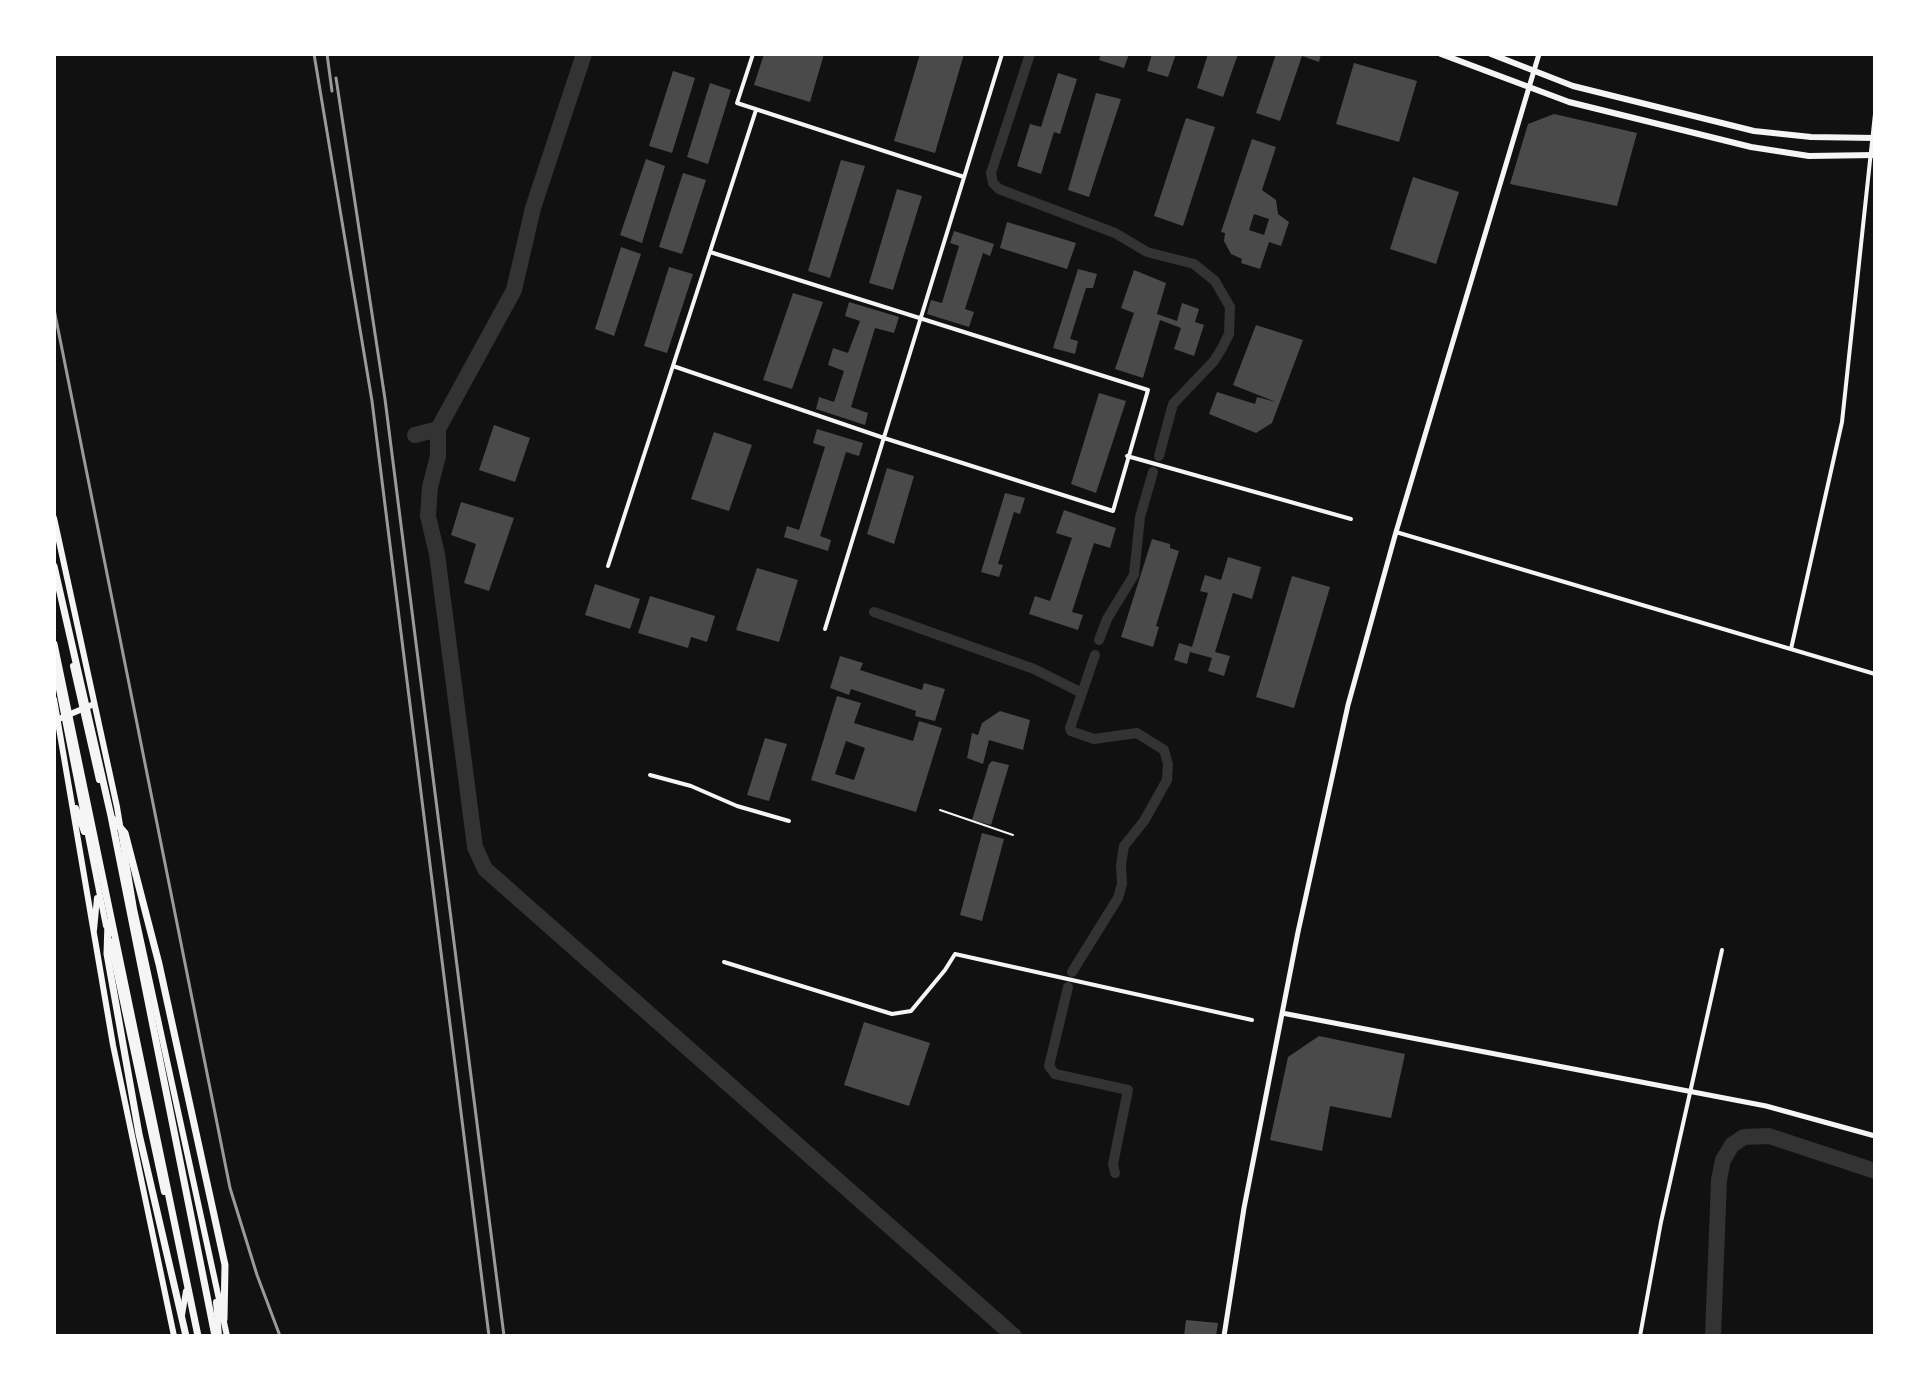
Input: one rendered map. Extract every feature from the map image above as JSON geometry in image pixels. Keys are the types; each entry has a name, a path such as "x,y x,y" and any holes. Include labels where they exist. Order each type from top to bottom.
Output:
{"highway":[{"path":"54,566 111,816 217,1336"},
{"path":"54,644 197,1336"},
{"path":"111,816 125,833 159,964 225,1265 224,1319"},
{"path":"109,908 107,954 139,1134 186,1336"}],"main road":[{"path":"1441,54 1569,102 1751,147 1809,156 1872,156"},
{"path":"1491,54 1573,86 1754,131 1811,137 1874,138"},
{"path":"54,518 227,1336"},
{"path":"54,560 81,707 107,810 123,851"},
{"path":"54,664 59,720 93,938 174,1336"},
{"path":"57,704 81,707"},
{"path":"59,720 81,707 94,704"},
{"path":"59,720 197,1336"},
{"path":"71,793 91,854"},
{"path":"93,938 98,889"},
{"path":"182,1315 186,1291"},
{"path":"216,1291 217,1336"}],"street":[{"path":"753,54 737,103 964,177"},
{"path":"825,629 1002,54"},
{"path":"1224,1336 1244,1208 1282,1013 1348,705 1396,532 1539,54"},
{"path":"608,566 756,110"},
{"path":"1791,649 1842,422 1875,114"},
{"path":"673,366 1113,511 1148,390 710,252"},
{"path":"1127,456 1351,519"},
{"path":"1396,532 1875,674"},
{"path":"650,775 691,786 737,806 789,821"},
{"path":"1640,1336 1661,1222 1722,950"},
{"path":"724,962 892,1014 911,1011 955,954 1252,1020"},
{"path":"1282,1013 1790,1112 1875,1136"}],"lane":[{"path":"940,810 1013,835"}],"building":[{"path":"764,54 824,54 810,102 754,85"},
{"path":"920,54 964,54 935,153 894,141"},
{"path":"1101,54 1129,54 1124,68 1099,60"},
{"path":"1152,54 1176,54 1168,77 1147,71"},
{"path":"1208,54 1238,54 1223,97 1197,88"},
{"path":"1276,54 1321,54 1319,62 1302,56 1280,121 1256,113"},
{"path":"1354,63 1417,81 1399,142 1336,124"},
{"path":"673,71 695,78 672,153 649,146"},
{"path":"1058,73 1077,79 1060,134 1054,132 1041,174 1017,166 1030,124 1041,127"},
{"path":"710,83 731,90 708,164 687,157"},
{"path":"1096,93 1121,99 1089,197 1068,190"},
{"path":"1554,114 1637,133 1617,206 1510,184 1528,124"},
{"path":"1186,118 1215,127 1183,226 1154,216"},
{"path":"1252,139 1276,147 1262,190 1276,200 1278,214 1289,222 1281,246 1269,242 1260,269 1241,263 1242,259 1231,254 1224,241 1225,233 1221,232","holes":["1254,214 1269,219 1264,235 1249,230"]},
{"path":"646,159 665,166 642,243 620,235"},
{"path":"841,160 865,166 830,278 808,271"},
{"path":"683,173 706,180 682,254 659,247"},
{"path":"1413,177 1459,192 1436,264 1390,249"},
{"path":"897,189 922,196 893,290 869,283"},
{"path":"1007,222 1076,243 1067,269 1000,248"},
{"path":"954,231 994,244 990,256 983,253 965,309 974,312 969,327 927,314 931,300 942,303 959,246 950,243"},
{"path":"621,247 641,254 614,336 595,329"},
{"path":"669,267 693,274 667,353 644,346"},
{"path":"1078,269 1097,274 1093,288 1086,288 1070,339 1078,341 1075,354 1053,348"},
{"path":"1134,270 1166,283 1157,314 1177,321 1182,303 1199,309 1195,322 1204,325 1194,356 1174,349 1181,328 1160,320 1143,378 1115,369 1134,313 1121,308"},
{"path":"793,293 823,302 792,389 763,380"},
{"path":"849,302 899,317 894,333 875,328 851,407 868,413 865,425 816,409 819,397 834,402 844,371 828,365 833,348 848,353 860,321 845,316"},
{"path":"1256,325 1303,340 1272,423 1256,433 1209,414 1217,392 1255,404 1257,397 1276,402 1233,385"},
{"path":"1099,393 1126,401 1096,493 1071,484"},
{"path":"494,425 530,438 515,482 479,470"},
{"path":"817,429 863,443 859,456 846,452 820,536 831,540 828,551 784,537 787,526 799,530 825,447 813,443"},
{"path":"714,432 752,445 729,511 691,499"},
{"path":"887,468 914,476 894,544 867,534"},
{"path":"1005,493 1025,498 1020,514 1014,512 998,564 1003,565 999,577 981,572"},
{"path":"461,502 514,518 489,591 464,583 476,544 451,535"},
{"path":"1064,510 1116,528 1110,548 1094,543 1072,612 1083,615 1078,630 1029,614 1035,596 1050,601 1072,538 1056,533"},
{"path":"1152,539 1170,544 1170,548 1179,551 1156,626 1159,627 1153,647 1121,637"},
{"path":"1228,557 1261,567 1252,599 1233,593 1215,652 1230,656 1224,676 1208,671 1212,658 1190,652 1187,664 1174,660 1179,643 1192,647 1208,593 1200,591 1205,575 1221,580"},
{"path":"757,568 798,580 779,642 736,630"},
{"path":"1292,576 1330,587 1294,708 1256,697"},
{"path":"595,584 640,599 630,629 585,615"},
{"path":"650,596 715,616 707,642 691,637 688,648 638,633"},
{"path":"840,656 863,663 860,670 922,690 924,683 945,689 935,721 915,716 916,711 851,689 849,695 830,688"},
{"path":"837,696 861,703 854,723 913,741 919,721 942,728 916,812 811,780","holes":["846,741 865,748 854,780 835,774"]},
{"path":"1000,711 1030,720 1023,750 989,740 983,764 967,758 972,733 978,735 982,723"},
{"path":"765,738 787,744 769,801 747,795"},
{"path":"992,761 1009,765 991,825 972,820"},
{"path":"982,833 1004,839 982,921 960,915"},
{"path":"864,1022 930,1043 909,1106 844,1085"},
{"path":"1319,1036 1405,1054 1391,1118 1330,1106 1322,1151 1270,1140 1288,1057"},
{"path":"1186,1320 1218,1323 1216,1336 1184,1336"}],"waterway":[{"path":"415,435 438,429 514,290 533,208 584,54"},
{"path":"1030,54 991,173 993,183 999,189 1115,233 1147,252 1194,264 1215,281 1230,307 1229,334 1214,361 1173,404 1159,456"},
{"path":"438,429 438,456 430,487 428,516 437,554 475,847 485,869 1014,1336"},
{"path":"1099,640 1107,619 1134,575 1140,517 1153,472"},
{"path":"874,612 1034,669 1082,693"},
{"path":"1072,972 1118,898 1124,846 1144,821 1167,780 1168,764 1164,750 1137,733 1094,739 1071,731 1095,655"},
{"path":"1068,987 1049,1066 1055,1074 1128,1090 1113,1164 1115,1173"},
{"path":"1713,1336 1719,1180 1723,1160 1732,1145 1744,1137 1769,1136 1875,1171"}],"railway":[{"path":"314,54 372,401 489,1336"},
{"path":"327,54 332,91"},
{"path":"336,78 385,399 504,1336"},
{"path":"54,309 230,1188 280,1336"}]}
